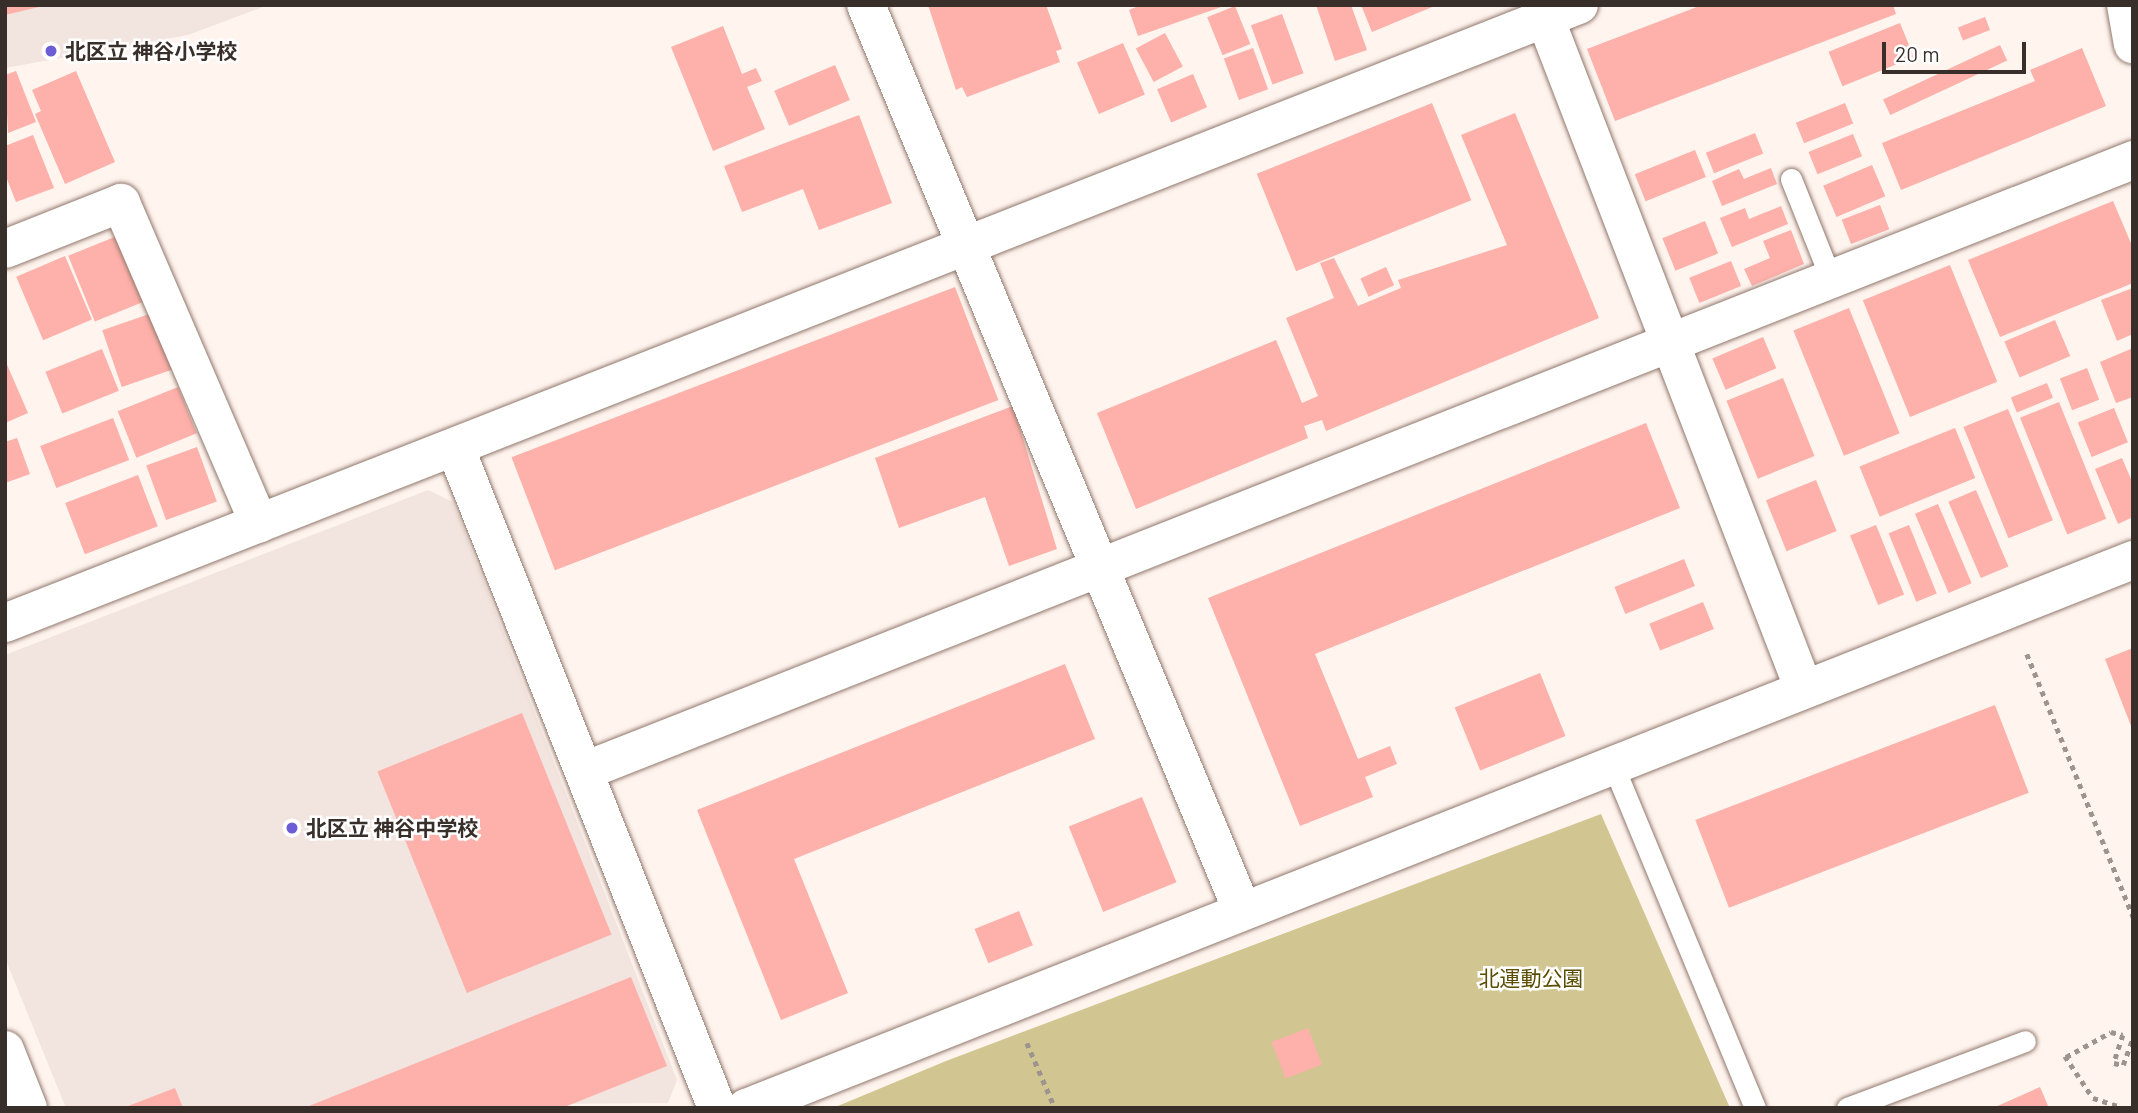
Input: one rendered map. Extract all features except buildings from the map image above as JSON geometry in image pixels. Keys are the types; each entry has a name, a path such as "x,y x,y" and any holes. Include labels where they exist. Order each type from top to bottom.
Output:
{"street":[{"path":"866,5 970,243 1242,910"},
{"path":"2126,5 2133,44"},
{"path":"5,623 970,243 1555,9 1669,343 1803,687"},
{"path":"587,770 1100,565 2133,160"},
{"path":"5,249 121,203 259,524"},
{"path":"455,447 587,770 718,1108"},
{"path":"746,1108 1613,765 1803,687 2133,560"},
{"path":"5,1050 29,1108"}],"lane":[{"path":"1791,179 1830,279"},
{"path":"1613,765 1755,1108"},
{"path":"1847,1108 2025,1041"}],"path":[{"path":"2027,654 2133,917"},
{"path":"1021,1029 1055,1108"},
{"path":"2066,1056 2111,1032 2123,1035 2114,1063 2123,1065 2133,1038"},
{"path":"2025,1041 2066,1056 2093,1098 2121,1107"}],"shaded area":[{"name":"北区立 神谷小学校","path":"5,5 268,5 188,35 5,68"},
{"name":"北区立 神谷中学校","path":"428,490 453,502 677,1080 668,1103 66,1108 5,958 5,655"}],"green space":[{"name":"北運動公園","path":"1601,814 1730,1108 833,1108 946,1061"}],"place":[{"name":"北区立 神谷小学校","path":"51,51"},
{"name":"北区立 神谷中学校","path":"292,828"}]}
